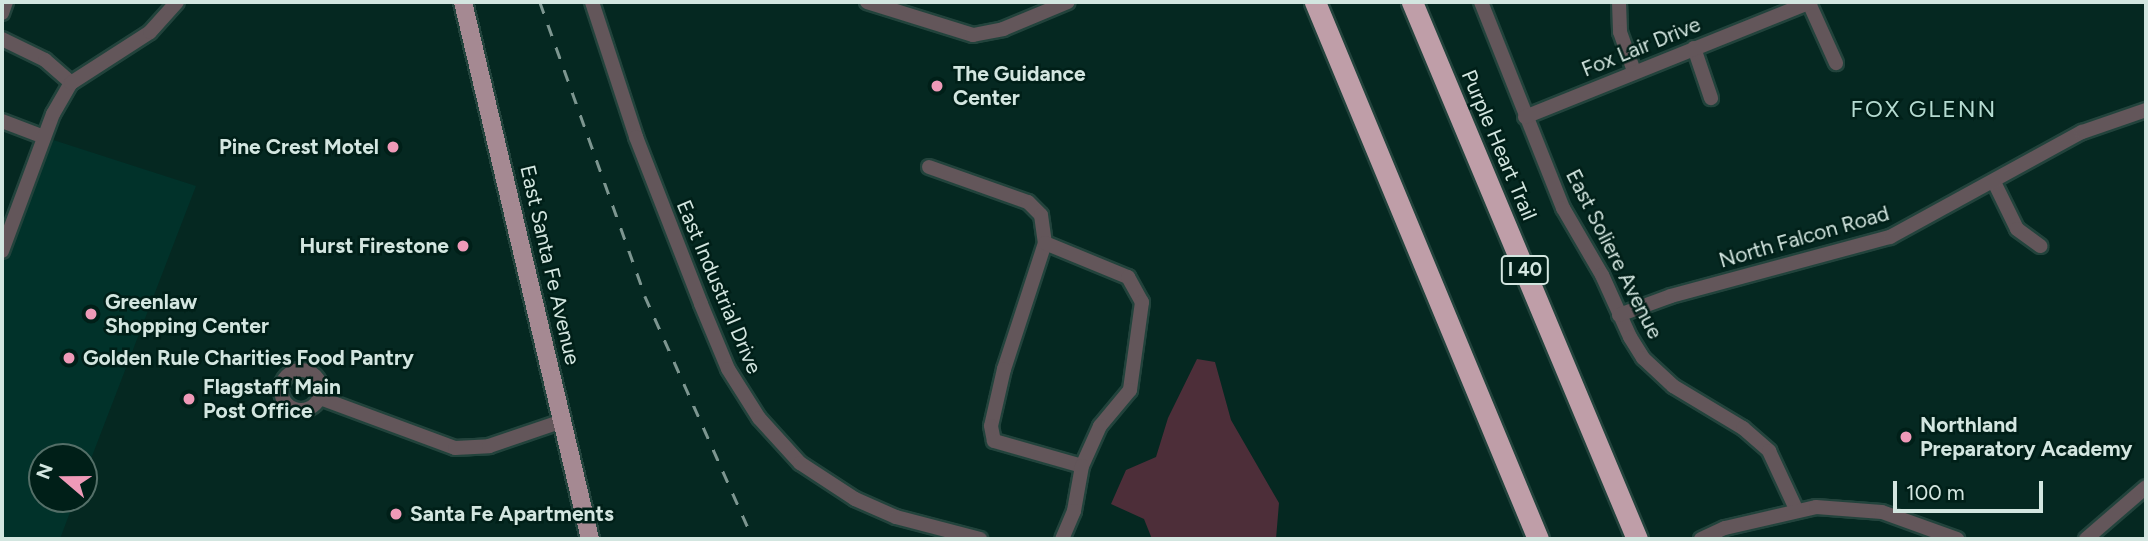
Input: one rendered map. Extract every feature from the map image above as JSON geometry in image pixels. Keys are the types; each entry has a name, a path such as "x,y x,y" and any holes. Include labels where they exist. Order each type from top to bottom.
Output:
{"highway":[{"path":"1315,2 1538,539"},
{"name":"Purple Heart Trail","path":"1412,2 1637,539"}],"main road":[{"name":"East Santa Fe Avenue","path":"463,2 590,539"}],"street":[{"path":"2,13 6,2"},
{"path":"2,251 5,232 44,137 71,83 150,32 177,2"},
{"name":"East Industrial Drive","path":"592,2 674,236 728,369 753,410 800,463 829,485 896,517 980,539"},
{"path":"867,2 973,34 1003,29 1068,2"},
{"name":"East Soliere Avenue","path":"1481,2 1563,208 1643,358 1657,373 1743,428 1769,451 1796,509"},
{"path":"1619,2 1620,32 1634,71"},
{"path":"1810,2 1836,64"},
{"name":"Fox Lair Drive","path":"1525,117 1810,2"},
{"path":"2,39 46,60 71,83"},
{"path":"1695,48 1711,98"},
{"name":"North Falcon Road","path":"1619,315 1671,296 1890,237 2082,132 2146,110"},
{"path":"3,126 44,137"},
{"path":"929,167 1036,207 1045,243 1004,369 992,426 994,441 1082,466"},
{"path":"1994,182 2017,229 2040,246"},
{"path":"1045,243 1128,277 1142,302 1130,390 1100,426 1082,466 1074,512 1062,539"},
{"path":"320,398 455,448 489,446 563,421"},
{"path":"2086,539 2146,487"},
{"path":"1701,539 1796,509 1848,508 1882,512 1957,539"}],"shaded area":[{"path":"44,137 196,186 97,443 28,443 28,513 70,513 60,539 2,539 2,251"},
{"path":"1197,359 1215,362 1231,420 1279,503 1276,539 1152,539 1144,519 1111,504 1126,470 1156,457 1168,418"}],"railway":[{"path":"540,2 645,296 753,539"}],"place":[{"name":"The Guidance Center","path":"937,86"},
{"name":"Pine Crest Motel","path":"393,147"},
{"name":"Hurst Firestone","path":"463,246"},
{"name":"Greenlaw Shopping Center","path":"91,314"},
{"name":"Golden Rule Charities Food Pantry","path":"69,358"},
{"name":"Flagstaff Main Post Office","path":"189,399"},
{"name":"Northland Preparatory Academy","path":"1906,437"},
{"name":"Santa Fe Apartments","path":"396,514"}],"district":[{"name":"FOX GLENN","path":"1924,109"}]}
